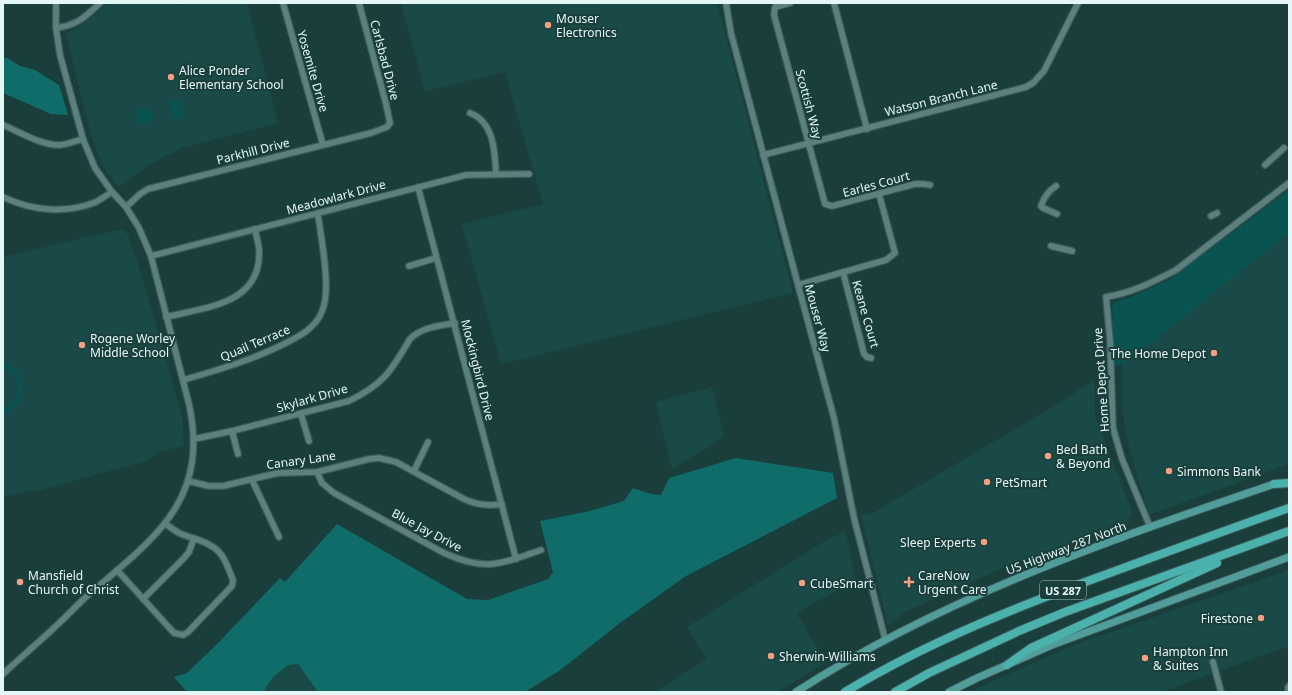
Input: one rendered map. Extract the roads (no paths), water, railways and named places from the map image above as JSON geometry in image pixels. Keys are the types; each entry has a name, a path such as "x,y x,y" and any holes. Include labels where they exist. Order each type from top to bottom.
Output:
{"highway":[{"path":"1274,484 1289,483"},
{"name":"US 287","path":"845,692 904,659 946,638 1003,613 1289,508"},
{"path":"1007,665 1031,648 1058,635 1230,557 1280,538 1289,531"},
{"name":"US 287","path":"895,692 928,673 1019,631 1065,612 1289,531"}],"main road":[{"name":"US Highway 287 North","path":"796,692 885,639 935,614 1005,583 1150,527 1274,484"},
{"path":"949,692 1052,645 1289,557"}],"street":[{"path":"3,674 81,601 155,537 176,509 188,481 194,454 193,423 151,256 140,228 126,207 112,192 95,168 83,139 60,55 56,28 56,3"},
{"path":"56,28 69,27 76,24 100,3"},
{"name":"Yosemite Drive","path":"283,3 323,144"},
{"name":"Carlsbad Drive","path":"359,3 390,123"},
{"name":"Mouser Way","path":"726,3 731,33 834,418 854,518 885,639"},
{"name":"Scottish Way","path":"790,3 775,7 774,15 808,144 824,201 827,205"},
{"path":"834,3 867,128"},
{"name":"Watson Branch Lane","path":"764,155 1018,90 1033,84 1044,71 1078,3"},
{"path":"470,113 486,123 494,147 496,174"},
{"name":"Parkhill Drive","path":"126,207 148,189 371,133 387,126 390,123"},
{"path":"3,125 36,140 49,144 60,145 83,139"},
{"path":"1265,165 1284,148"},
{"name":"Meadowlark Drive","path":"151,256 466,175 529,174"},
{"name":"Home Depot Drive","path":"1150,527 1122,459 1113,428 1110,340 1106,297 1130,292 1176,270 1289,183"},
{"name":"Earles Court","path":"827,205 832,206 920,184 930,186"},
{"path":"1056,186 1050,190 1041,206 1057,214"},
{"name":"Mockingbird Drive","path":"418,187 516,559"},
{"path":"4,199 23,205 56,210 96,202 112,192"},
{"path":"798,285 886,260 895,253 879,194"},
{"path":"1211,216 1216,213"},
{"name":"Quail Terrace","path":"183,380 234,365 273,349 299,336 317,321 321,314 326,293 318,214"},
{"path":"166,317 234,299 244,291 250,284 257,267 259,248 255,229"},
{"path":"1051,246 1072,251"},
{"path":"409,266 436,258"},
{"name":"Keane Court","path":"842,272 864,354 870,358"},
{"name":"Skylark Drive","path":"194,439 232,431 349,401 364,394 380,382 391,370 413,336 428,328 455,323"},
{"path":"301,414 309,442"},
{"path":"232,431 238,454"},
{"path":"414,471 428,442"},
{"name":"Canary Lane","path":"188,481 209,486 223,486 278,473 317,472 368,459 379,458 394,462 414,471 464,499 489,506 502,504"},
{"name":"Blue Jay Drive","path":"317,472 322,483 334,493 444,553 460,560 480,565 497,564 541,550"},
{"name":"US Highway 287 North","path":"1274,484 1289,479"},
{"path":"252,480 279,538"},
{"path":"117,570 174,633 183,635 188,632 232,586 233,580 220,553 194,538 179,533 166,524"},
{"path":"143,599 184,559 189,552 194,538"},
{"path":"1213,662 1221,692"},
{"path":"1289,686 1289,692"}],"place":[{"name":"Mouser Electronics","path":"548,25"},
{"name":"Alice Ponder Elementary School","path":"171,77"},
{"name":"Rogene Worley Middle School","path":"82,345"},
{"name":"The Home Depot","path":"1214,353"},
{"name":"Bed Bath & Beyond","path":"1048,456"},
{"name":"Simmons Bank","path":"1169,471"},
{"name":"PetSmart","path":"987,482"},
{"name":"Sleep Experts","path":"984,542"},
{"name":"Mansfield Church of Christ","path":"20,582"},
{"name":"CareNow Urgent Care","path":"909,582"},
{"name":"CubeSmart","path":"802,583"},
{"name":"Firestone","path":"1261,618"},
{"name":"Sherwin-Williams","path":"771,656"},
{"name":"Hampton Inn & Suites","path":"1145,658"}]}
